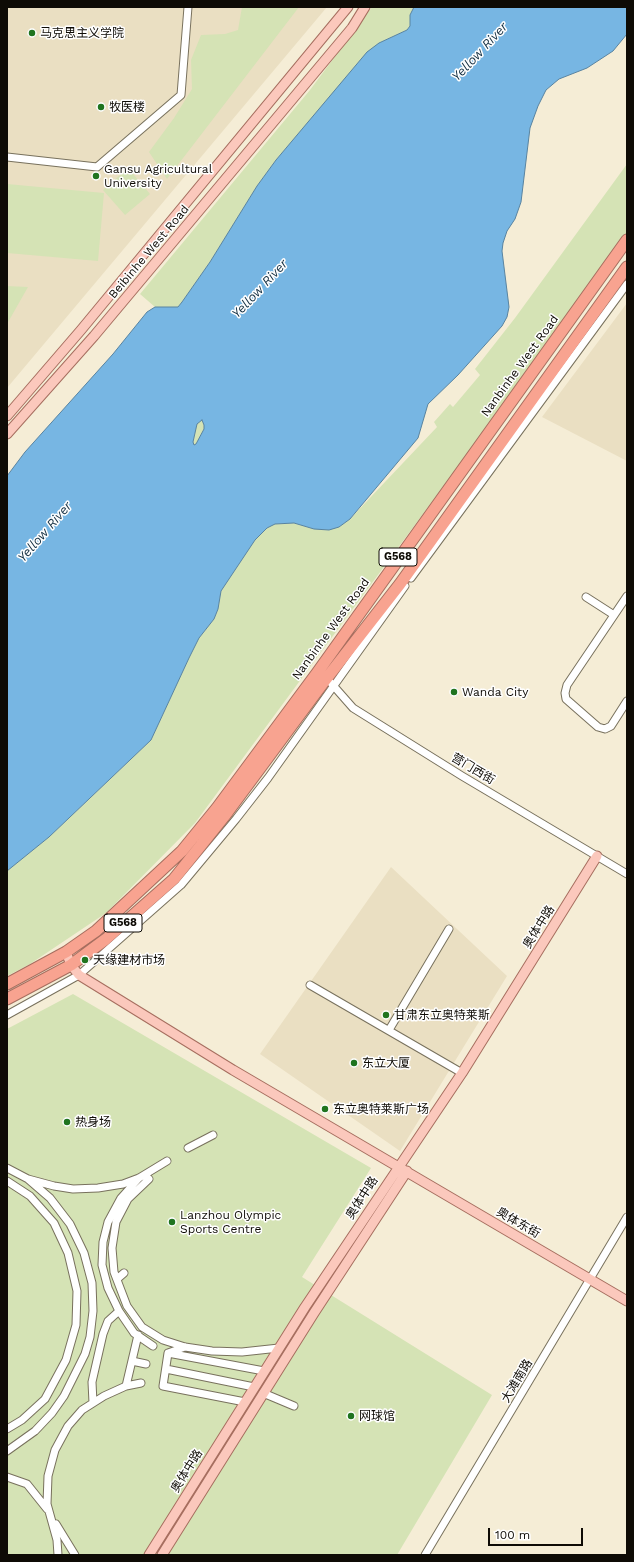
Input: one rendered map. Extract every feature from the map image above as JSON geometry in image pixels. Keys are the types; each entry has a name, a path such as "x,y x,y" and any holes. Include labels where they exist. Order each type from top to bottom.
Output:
{"highway":[{"name":"Nanbinhe West Road","path":"7,999 71,965 106,939 174,879 226,814 326,679 387,574 627,240"},
{"name":"Nanbinhe West Road","path":"7,984 66,952 96,931 182,851 326,679 402,585 627,267"}],"main road":[{"name":"Beibinhe West Road","path":"7,416 81,330 348,7"},
{"name":"Beibinhe West Road","path":"7,434 94,336 346,34 365,7"},
{"path":"127,273 138,283"},
{"name":"奥体中路","path":"149,1555 264,1371 398,1166 462,1072 597,856"},
{"name":"奥体东街","path":"66,952 71,965 79,975 232,1070 627,1300"},
{"name":"奥体中路","path":"162,1555 314,1313 407,1171"}],"street":[{"path":"7,157 97,167 181,95 188,7"},
{"name":"Nanbinhe West Road","path":"402,585 627,284"},
{"path":"387,574 402,585"},
{"path":"627,596 567,685 565,692 566,699 598,727 605,729 611,726 627,701"},
{"path":"586,597 614,615"},
{"name":"Nanbinhe West Road","path":"7,1015 79,975 100,955 132,930 190,874 268,778 326,679"},
{"name":"营门西街","path":"326,679 353,708 462,776 627,874"},
{"path":"389,1030 449,929"},
{"path":"310,985 462,1072"},
{"path":"188,1148 213,1135"},
{"path":"7,1168 28,1179 54,1186 74,1189 98,1188 124,1184 138,1178 167,1161"},
{"path":"138,1178 121,1198 108,1222 102,1242 102,1265 108,1288 119,1310 134,1333 153,1346"},
{"path":"7,1451 35,1431 52,1413 64,1396 85,1354 90,1337 93,1311 92,1283 84,1253 70,1224 50,1198 28,1179"},
{"path":"149,1179 128,1199 116,1222 112,1248 114,1272 127,1306 142,1327 163,1340 185,1347 212,1352 235,1352 279,1348"},
{"path":"7,1181 30,1196 54,1223 68,1253 77,1292 76,1325 66,1360 45,1399 22,1420 7,1429"},
{"name":"大滩南路","path":"425,1555 592,1279 627,1217"},
{"path":"117,1279 124,1273"},
{"path":"93,1403 92,1382 103,1334 108,1320 119,1310"},
{"path":"126,1386 138,1335"},
{"path":"168,1353 185,1347"},
{"path":"168,1353 164,1386 245,1402"},
{"path":"168,1353 264,1371"},
{"path":"132,1361 146,1364"},
{"path":"166,1369 254,1387"},
{"path":"58,1555 57,1540 47,1504 48,1476 55,1450 68,1426 82,1410 126,1386 141,1383"},
{"path":"263,1393 294,1406"},
{"path":"7,1477 27,1484 41,1500 75,1555"}],"shaded area":[{"name":"Gansu Agricultural University","path":"7,7 327,7 7,388"},
{"path":"627,303 627,461 542,417"},
{"name":"甘肃东立奥特莱斯","path":"391,867 507,976 400,1151 260,1054"}],"green space":[{"path":"242,7 299,7 167,179 149,152 174,118 192,89 191,60 201,35 225,34 238,30"},
{"path":"372,7 414,7 410,15 410,26 407,30 379,43 357,64 337,90 276,160 257,186 210,262 178,307 155,307 140,294 310,90"},
{"path":"627,164 627,232 549,343 195,823 106,913 30,964 7,976 7,871 49,837 151,740 199,638 214,619 218,609 221,591 255,540 267,528 275,524 294,523 314,529 339,527 350,519 437,427 434,422 450,404 453,407 480,375 475,369 515,318"},
{"path":"128,168 150,194 125,215 103,190"},
{"path":"7,184 104,193 98,261 7,253"},
{"path":"7,286 28,287 7,324"},
{"path":"202,420 204,429 194,445 193,442 197,424"},
{"name":"Lanzhou Olympic Sports Centre","path":"73,994 371,1168 302,1277 492,1395 397,1555 7,1555 7,1029"}],"water":[{"name":"Yellow River","path":"414,7 627,7 627,34 613,51 587,68 559,79 546,90 538,106 530,128 521,202 515,219 507,231 503,243 502,251 509,307 507,317 502,326 458,375 428,404 418,438 350,519 339,527 329,530 314,529 294,523 275,524 267,528 255,540 221,591 218,609 214,619 199,638 151,740 49,837 7,871 7,476 25,452 113,354 147,312 155,307 178,307 210,262 257,186 276,160 367,52 379,43 407,30 410,26 410,15","holes":["202,420 204,429 194,445 193,442 197,424"]}],"place":[{"name":"马克思主义学院","path":"32,33"},
{"name":"牧医楼","path":"101,107"},
{"name":"Gansu Agricultural University","path":"96,176"},
{"name":"Wanda City","path":"454,692"},
{"name":"天缘建材市场","path":"85,960"},
{"name":"甘肃东立奥特莱斯","path":"386,1015"},
{"name":"东立大厦","path":"354,1063"},
{"name":"东立奥特莱斯广场","path":"325,1109"},
{"name":"热身场","path":"67,1122"},
{"name":"Lanzhou Olympic Sports Centre","path":"172,1222"},
{"name":"网球馆","path":"351,1416"}]}
